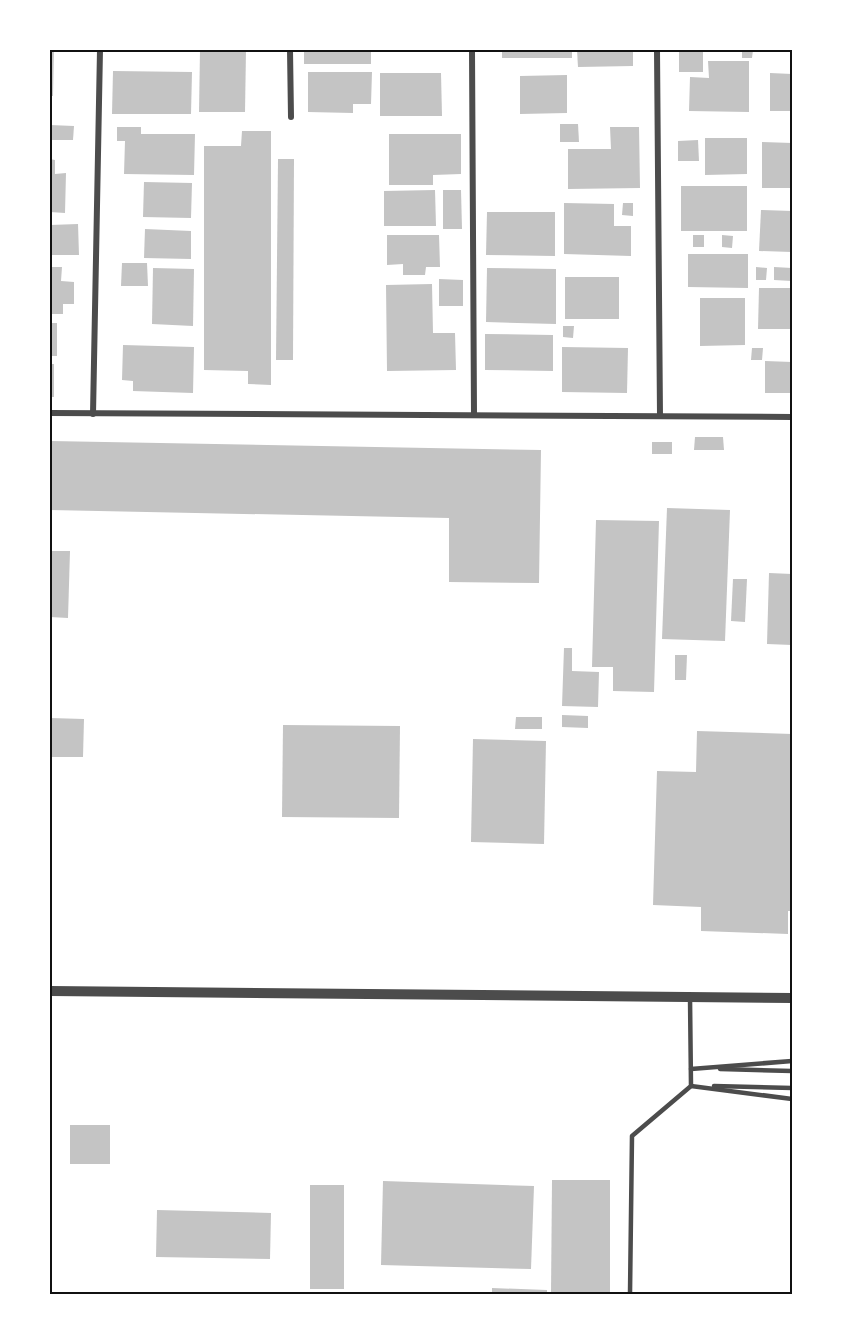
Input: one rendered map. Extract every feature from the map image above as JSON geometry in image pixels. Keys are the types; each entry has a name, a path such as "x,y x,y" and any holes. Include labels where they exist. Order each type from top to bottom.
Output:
{"street":[{"path":"93,414 100,50"},
{"path":"291,50 291,117"},
{"path":"472,50 474,414"},
{"path":"657,50 660,416"},
{"path":"50,413 792,417"},
{"path":"50,991 792,998"}],"lane":[{"path":"690,997 691,1086"},
{"path":"691,1069 792,1061"},
{"path":"691,1069 792,1071"},
{"path":"691,1086 792,1099"},
{"path":"630,1294 632,1136 691,1086 792,1088"}],"building":[{"path":"50,50 54,50 53,96 50,96"},
{"path":"200,50 246,50 245,112 199,112"},
{"path":"304,50 371,50 371,64 304,64"},
{"path":"502,50 572,50 572,58 502,58"},
{"path":"577,50 633,50 633,66 578,67"},
{"path":"679,50 703,50 703,72 679,72"},
{"path":"742,50 753,50 752,58 742,58"},
{"path":"708,61 749,61 749,112 689,111 690,77 709,78"},
{"path":"113,71 192,72 191,114 112,114"},
{"path":"308,72 372,72 371,104 353,104 353,113 308,112"},
{"path":"380,73 441,73 442,116 380,116"},
{"path":"770,73 792,74 792,111 770,111"},
{"path":"567,75 567,113 520,114 520,76"},
{"path":"560,124 578,124 579,142 560,142"},
{"path":"50,125 74,126 73,140 50,140"},
{"path":"117,127 141,127 141,134 195,134 194,175 124,174 125,141 117,141"},
{"path":"610,127 639,127 640,188 568,189 568,149 611,149"},
{"path":"242,131 271,131 271,385 248,384 248,371 204,370 204,146 241,146"},
{"path":"389,134 461,134 461,174 433,175 433,185 389,185"},
{"path":"705,138 747,138 747,174 705,175"},
{"path":"698,140 699,161 678,161 678,141"},
{"path":"762,142 792,143 792,188 762,188"},
{"path":"50,159 55,160 55,174 66,173 65,213 50,212"},
{"path":"278,159 294,159 293,360 276,360"},
{"path":"144,182 192,183 191,218 143,217"},
{"path":"681,186 747,186 747,231 681,231"},
{"path":"435,190 436,226 384,226 384,191"},
{"path":"443,190 461,190 462,229 443,229"},
{"path":"564,203 614,204 614,226 631,226 631,256 564,254"},
{"path":"623,203 633,203 633,216 622,215"},
{"path":"761,210 792,211 792,252 759,251"},
{"path":"487,212 555,212 555,256 486,255"},
{"path":"78,224 79,255 50,255 50,225"},
{"path":"145,229 191,231 191,259 144,258"},
{"path":"387,235 439,235 440,267 426,267 425,275 403,275 403,264 387,265"},
{"path":"693,235 704,235 704,247 693,247"},
{"path":"722,235 733,236 732,248 722,247"},
{"path":"688,254 748,254 748,288 688,287"},
{"path":"122,263 147,263 148,286 121,286"},
{"path":"50,267 62,267 61,281 74,282 74,304 63,304 63,314 50,314"},
{"path":"756,267 767,268 766,280 756,280"},
{"path":"774,267 792,268 792,281 774,280"},
{"path":"153,268 194,269 193,326 152,324"},
{"path":"487,268 556,269 556,324 486,322"},
{"path":"565,277 619,277 619,319 565,319"},
{"path":"439,279 463,280 463,306 439,306"},
{"path":"432,284 433,333 455,333 456,370 387,371 386,285"},
{"path":"759,288 792,288 792,329 758,329"},
{"path":"700,298 745,298 745,345 700,346"},
{"path":"50,323 57,323 57,356 50,356"},
{"path":"563,326 574,326 573,338 563,337"},
{"path":"485,334 553,335 553,371 485,370"},
{"path":"123,345 194,347 193,393 133,391 133,381 122,380"},
{"path":"562,347 628,348 627,393 562,392"},
{"path":"752,348 763,348 762,360 751,360"},
{"path":"765,361 792,362 792,393 765,393"},
{"path":"50,364 54,364 54,397 50,397"},
{"path":"695,437 723,437 724,450 694,450"},
{"path":"50,441 541,450 539,583 449,582 449,518 50,510"},
{"path":"652,442 672,442 672,454 652,454"},
{"path":"667,508 730,510 725,641 662,639"},
{"path":"596,520 659,521 654,692 613,691 613,667 592,667"},
{"path":"50,551 70,551 68,618 50,617"},
{"path":"769,573 792,574 792,645 767,644"},
{"path":"733,579 747,579 745,622 731,621"},
{"path":"564,648 572,648 572,671 599,672 598,707 562,706"},
{"path":"675,655 687,655 686,680 675,680"},
{"path":"562,715 588,716 588,728 562,727"},
{"path":"516,717 542,717 542,729 515,729"},
{"path":"50,718 84,719 83,757 50,757"},
{"path":"283,725 400,726 399,818 282,817"},
{"path":"697,731 792,734 792,911 788,911 788,934 701,931 701,907 653,905 657,771 696,772"},
{"path":"473,739 546,741 544,844 471,842"},
{"path":"70,1125 110,1125 110,1164 70,1164"},
{"path":"552,1180 610,1180 610,1294 551,1294"},
{"path":"383,1181 534,1186 531,1269 381,1265"},
{"path":"310,1185 344,1185 344,1289 310,1289"},
{"path":"157,1210 271,1213 270,1259 156,1257"},
{"path":"492,1288 547,1290 547,1294 492,1294"}]}
